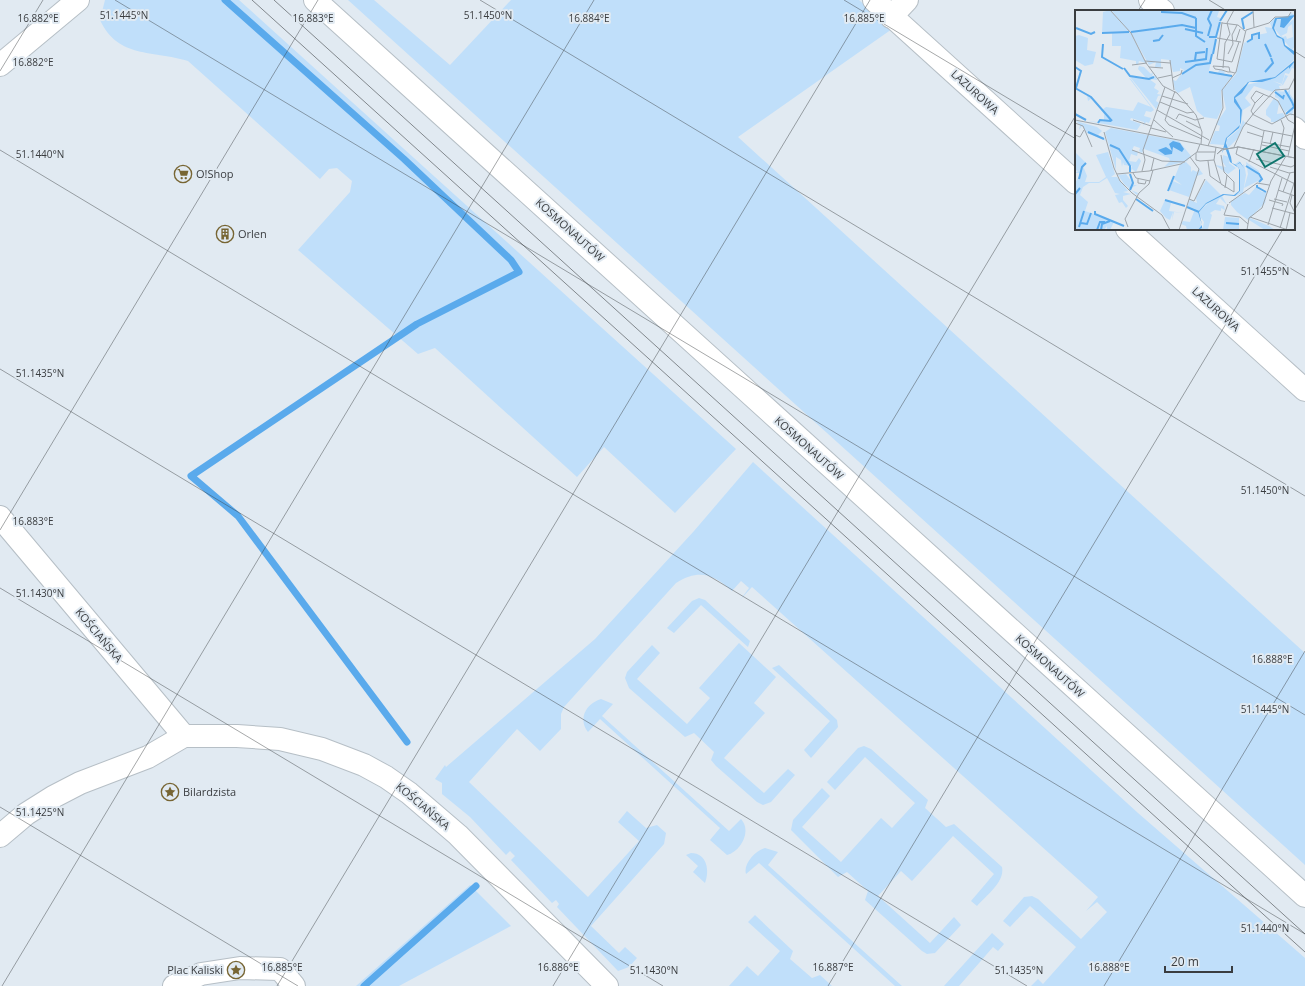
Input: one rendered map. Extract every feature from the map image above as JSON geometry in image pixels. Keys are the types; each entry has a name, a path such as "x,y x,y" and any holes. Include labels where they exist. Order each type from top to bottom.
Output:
{"street":[{"path":"0,65 78,0"},
{"name":"KOSMONAUTÓW","path":"314,0 1305,896"},
{"name":"LAZUROWA","path":"874,0 1075,182"},
{"path":"891,16 907,0"},
{"path":"1150,0 1162,10"},
{"path":"1295,129 1305,138"},
{"name":"LAZUROWA","path":"1128,230 1305,390"},
{"name":"KOŚCIAŃSKA","path":"0,517 184,736 237,736 280,739 322,749 364,765 386,777 409,793 458,835 608,986"},
{"path":"0,836 26,814 53,797 87,780 148,757 184,736"},
{"path":"174,986 201,974 240,968 280,969 294,986"}],"shaded area":[{"path":"105,0 239,0 736,449 675,513 604,447 577,477 435,348 418,354 298,250 350,192 352,181 337,168 329,169 320,179 188,61 138,51 116,41 108,33 100,20"},
{"path":"348,0 374,0 450,65 511,0 859,0 892,29 738,137 1305,653 1305,865"},
{"path":"753,462 1138,813 1305,958 1305,986 1031,986 1038,979 1043,984 1076,947 1030,906 1010,927 1003,921 1024,897 1032,896 1038,899 1081,939 1107,912 1097,902 1086,911 1098,897 752,587 740,600 749,588 741,581 732,591 712,577 706,575 692,576 676,583 564,707 561,714 561,729 540,751 517,729 469,782 588,897 639,841 618,822 627,811 646,828 657,825 666,833 664,844 591,926 619,953 625,947 637,958 629,967 618,971 557,907 559,904 556,900 552,903 511,860 515,856 510,851 506,855 470,817 442,794 442,783 435,779 445,765 446,767 595,639 694,531"},
{"path":"699,598 705,600 750,641 748,647 701,605 674,633 667,628 692,601"},
{"path":"739,643 776,677 754,703 765,713 724,758 764,793 788,769 795,775 771,802 763,805 757,802 716,766 711,760 714,752 694,733 685,737 629,688 625,678 627,672 652,645 660,653 637,679 687,724 710,698 699,688"},
{"path":"779,665 837,720 838,727 811,758 804,750 830,721 772,668"},
{"path":"601,699 613,704 602,716 729,831 741,819 744,824 745,835 737,849 727,855 710,840 720,828 600,719 588,732 584,722 585,713 587,708 595,701"},
{"path":"864,746 871,749 928,800 925,808 946,827 954,824 1002,867 1001,878 998,883 977,906 971,901 994,874 953,836 912,881 901,871 878,896 930,943 954,917 961,925 935,953 927,954 922,951 865,900 868,891 847,872 838,877 791,830 793,820 822,788 830,796 802,827 841,862 881,818 892,828 915,803 865,757 835,790 827,782 858,748"},
{"path":"765,848 778,852 768,865 902,986 895,986 759,863 746,874 746,866 748,862 757,852"},
{"path":"691,853 701,856 704,859 707,868 705,883 693,872 698,866 686,855"},
{"path":"470,885 511,926 399,986 356,986"},
{"path":"755,915 793,951 790,959 812,978 820,975 832,986 729,986 747,966 758,976 780,951 748,922"},
{"path":"992,933 1004,944 998,951 993,947 959,986 944,986"}],"waterway":[{"path":"225,0 404,159 511,260 519,272 417,324 191,476 238,516 407,742"},
{"path":"364,986 476,886"}],"tram line":[{"path":"252,0 1305,952"},
{"path":"274,0 1305,934"}],"place":[{"name":"O!Shop","path":"183,174"},
{"name":"Orlen","path":"225,234"},
{"name":"Bilardzista","path":"170,792"},
{"name":"Plac Kaliski","path":"236,970"}]}
